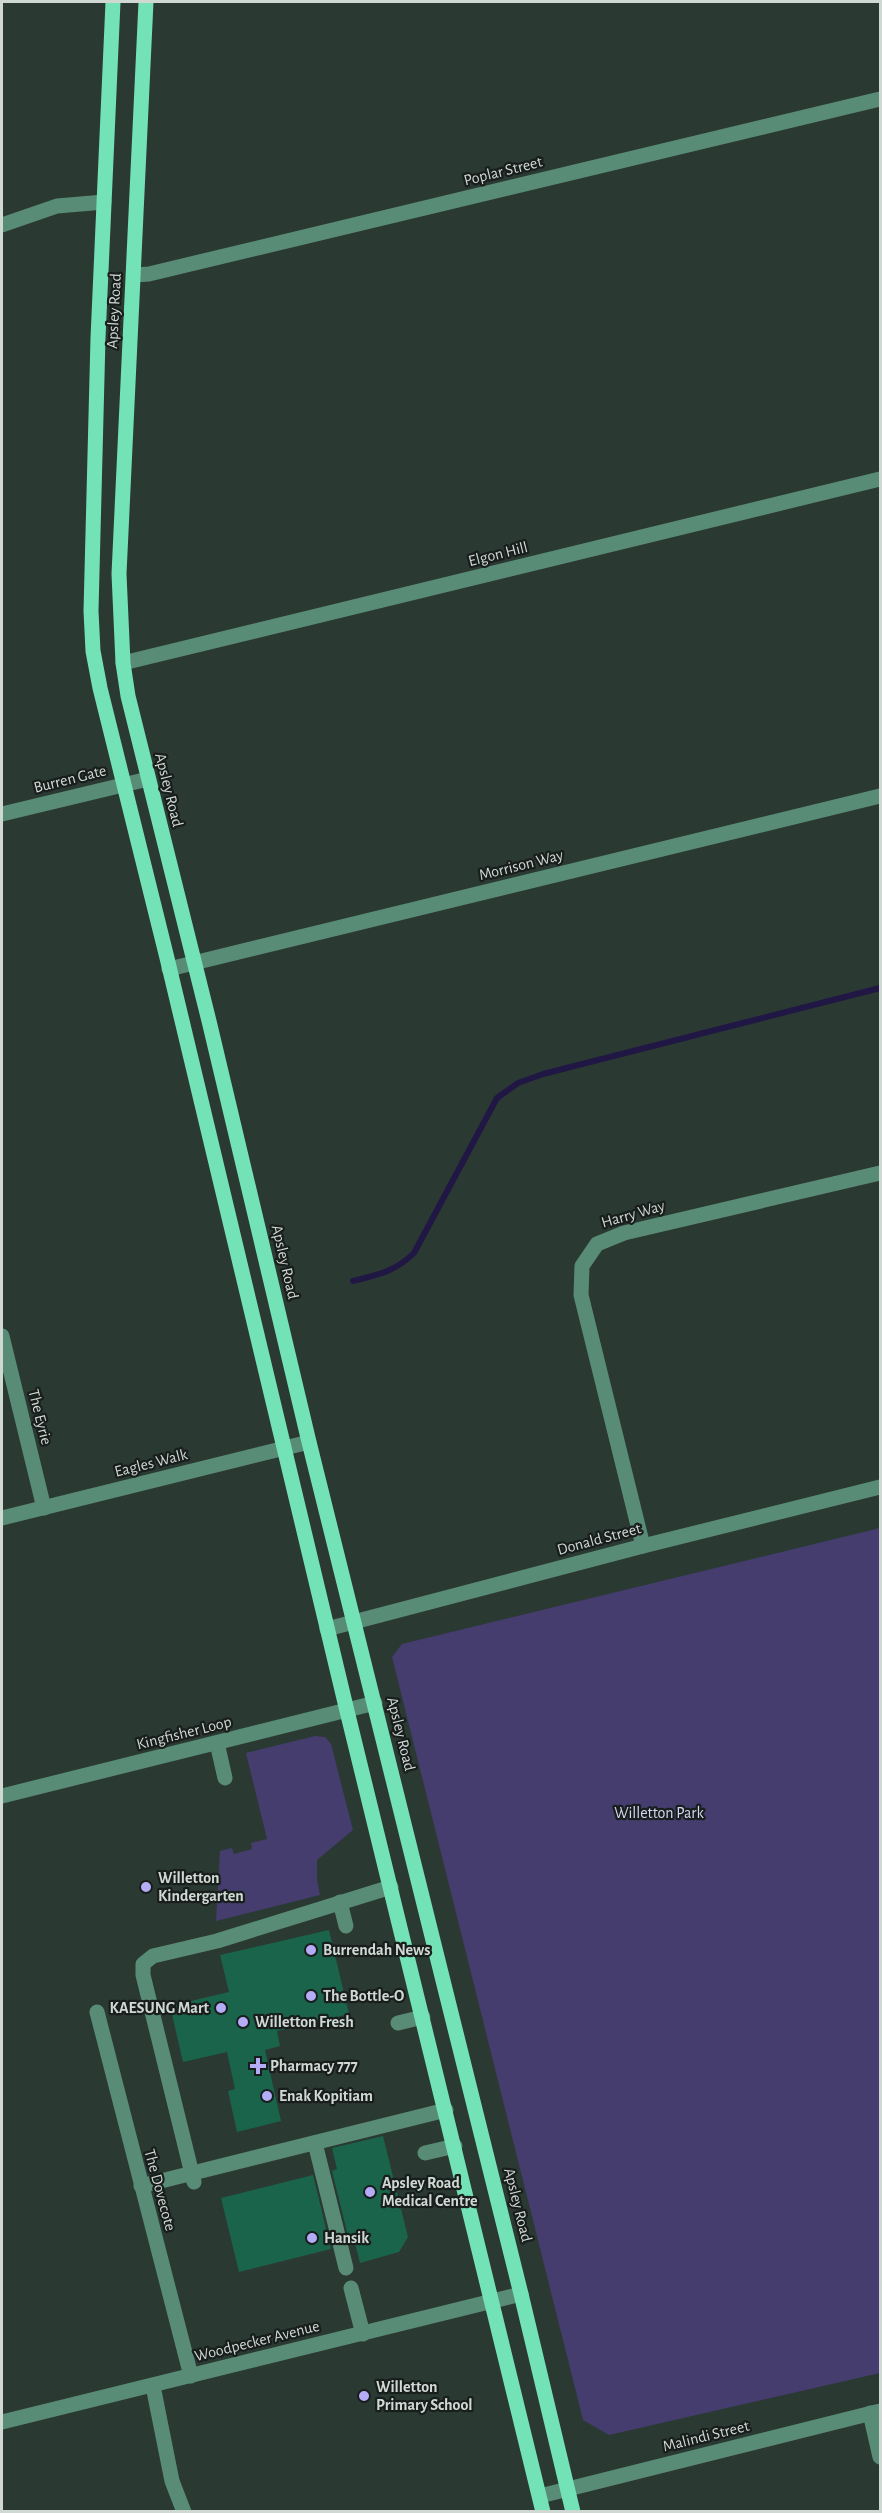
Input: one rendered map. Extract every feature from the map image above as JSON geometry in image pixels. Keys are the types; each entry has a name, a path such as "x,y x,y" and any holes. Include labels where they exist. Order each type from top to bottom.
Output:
{"main road":[{"name":"Apsley Road","path":"112,2 98,338 91,611 93,651 100,688 327,1629 543,2511"},
{"name":"Apsley Road","path":"147,2 119,574 123,663 128,696 309,1442 573,2511"}],"street":[{"name":"Poplar Street","path":"134,275 161,272 880,99"},
{"path":"2,225 57,206 104,202"},
{"name":"Elgon Hill","path":"123,663 880,479"},
{"name":"Burren Gate","path":"2,814 148,779"},
{"name":"Morrison Way","path":"169,969 880,796"},
{"name":"Harry Way","path":"643,1546 581,1295 582,1266 597,1244 624,1233 880,1173"},
{"name":"The Eyrie","path":"2,1336 44,1508"},
{"name":"Eagles Walk","path":"2,1518 309,1442"},
{"name":"Donald Street","path":"327,1629 643,1546 880,1488"},
{"name":"Kingfisher Loop","path":"2,1796 375,1703"},
{"path":"217,1743 225,1778"},
{"path":"193,2178 142,1975 144,1964 153,1956 217,1941 390,1887"},
{"path":"340,1902 346,1926"},
{"name":"The Dovecote","path":"97,2012 191,2376"},
{"path":"398,2023 423,2017"},
{"path":"141,2186 193,2178 315,2143 340,2133 391,2120 446,2110"},
{"path":"315,2143 346,2268"},
{"path":"425,2153 455,2146"},
{"path":"351,2288 363,2334"},
{"name":"Woodpecker Avenue","path":"2,2422 521,2294"},
{"path":"153,2386 172,2481 184,2511"},
{"path":"875,2412 880,2457"},
{"name":"Malindi Street","path":"540,2496 875,2412"}],"green space":[{"name":"Willetton Park","path":"880,1528 880,2373 609,2435 583,2420 392,1657 402,1644"},
{"path":"315,1736 325,1737 331,1744 353,1830 317,1860 320,1895 216,1921 220,1851 232,1848 234,1854 252,1849 251,1843 267,1839 246,1753"}],"building":[{"name":"Willetton Fresh","path":"329,1930 349,2014 277,2031 280,2046 265,2050 281,2121 237,2132 228,2091 235,2089 227,2052 183,2062 170,2006 229,1992 220,1955"},
{"name":"Apsley Road Medical Centre","path":"383,2136 408,2237 399,2252 360,2263 355,2243 350,2244 332,2171 337,2169 332,2148"},
{"path":"313,2175 331,2249 239,2272 221,2198"}],"waterway":[{"path":"353,1281 393,1268 414,1253 497,1098 518,1083 543,1074 880,988"}],"place":[{"name":"Willetton Kindergarten","path":"146,1887"},
{"name":"Burrendah News","path":"311,1950"},
{"name":"The Bottle-O","path":"311,1996"},
{"name":"KAESUNG Mart","path":"221,2008"},
{"name":"Willetton Fresh","path":"243,2022"},
{"name":"Pharmacy 777","path":"258,2066"},
{"name":"Enak Kopitiam","path":"267,2096"},
{"name":"Apsley Road Medical Centre","path":"370,2192"},
{"name":"Hansik","path":"312,2238"},
{"name":"Willetton Primary School","path":"364,2396"}]}
